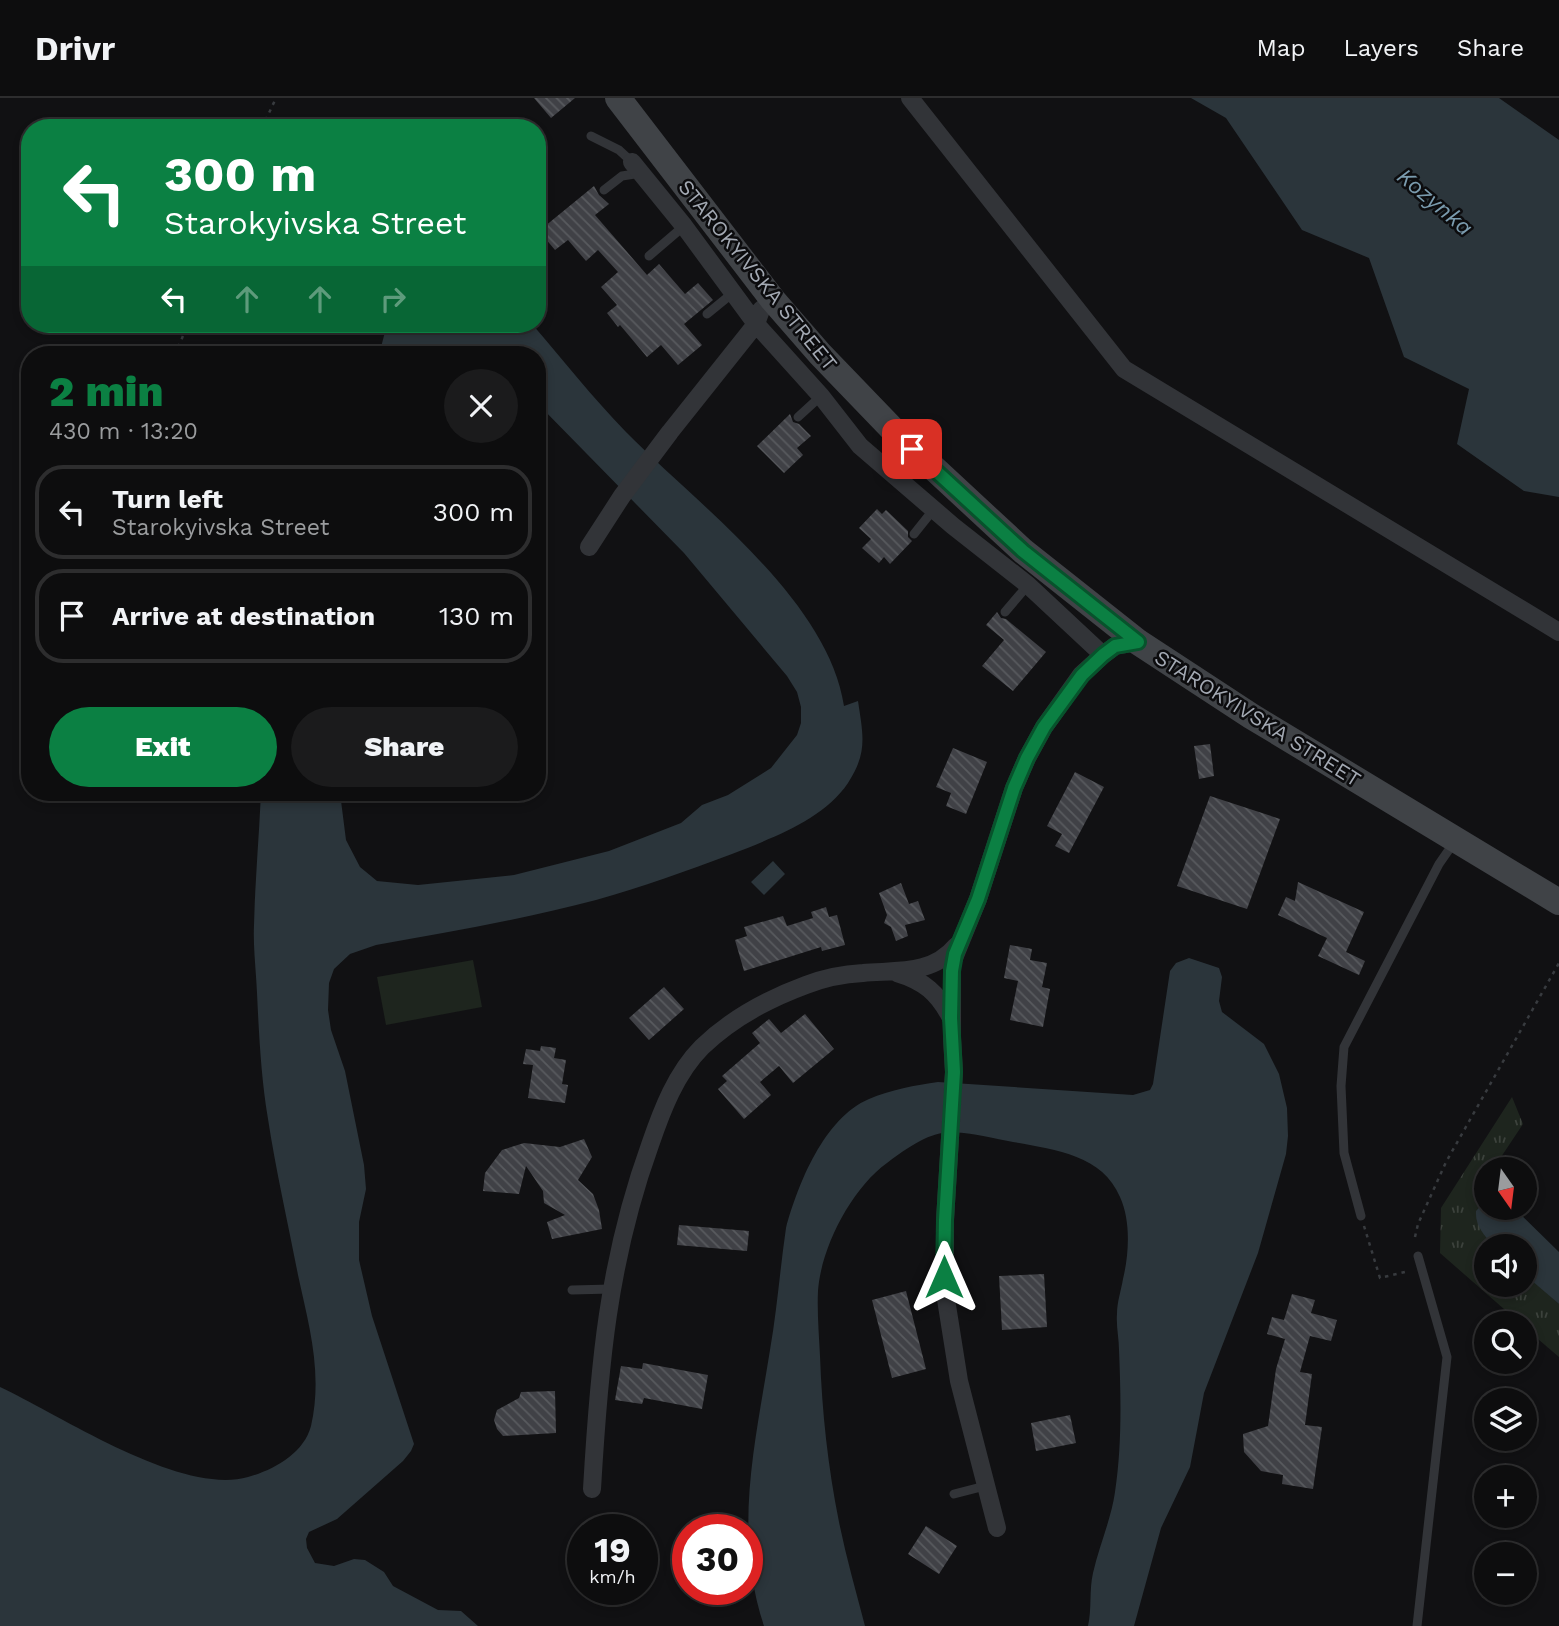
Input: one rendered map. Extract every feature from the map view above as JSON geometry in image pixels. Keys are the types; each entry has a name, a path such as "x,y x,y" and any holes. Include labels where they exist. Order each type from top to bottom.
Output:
{"street":[{"name":"STAROKYIVSKA STREET","path":"618,98 773,300 871,409 962,496 1053,576 1138,642 1251,716 1559,902"},
{"path":"910,98 1124,369 1559,632"},
{"path":"636,168 684,226 756,324 821,396 866,453 1028,586 1103,655"},
{"path":"589,547 670,432 756,324 761,310 773,300"},
{"path":"592,1489 598,1387 622,1231 659,1121 676,1082 701,1048 742,1016 790,991 838,976 924,968 945,958 959,942 971,918 1006,810 1027,758 1044,727 1082,675 1103,655 1115,646 1138,642"},
{"path":"971,918 958,943 952,963 951,1038 954,1072 943,1261 945,1293 959,1381 997,1528"},
{"path":"896,972 930,988 938,995 951,1018"}],"lane":[{"path":"591,136 619,150 636,168 604,190"},
{"path":"649,256 684,226"},
{"path":"707,314 734,292"},
{"path":"798,417 821,396"},
{"path":"914,534 934,509"},
{"path":"1005,612 1028,586"},
{"path":"1361,1216 1344,1153 1341,1086 1344,1047 1439,864 1456,840"},
{"path":"1417,1626 1447,1357 1418,1256"},
{"path":"572,1290 610,1301"},
{"path":"954,1493 985,1486"}],"path":[{"path":"266,119 276,98"},
{"path":"1415,1237 1418,1224 1446,1162 1559,963"},
{"path":"1361,1216 1380,1278 1421,1267"}],"green space":[{"path":"473,960 482,1007 386,1025 377,977"},
{"path":"1512,1097 1523,1124 1501,1157 1474,1157 1474,1220 1489,1220 1492,1234 1474,1234 1474,1283 1440,1253 1441,1208"},
{"path":"1537,1285 1559,1304 1559,1357 1537,1338 1537,1311 1506,1311 1490,1297 1537,1297"}],"water":[{"name":"Kozynka","path":"1191,98 1499,98 1559,140 1559,497 1524,491 1457,444 1469,389 1404,357 1369,258 1302,230 1226,118"},
{"path":"385,333 540,333 626,432 722,523 787,592 813,629 833,667 844,706 858,701 862,734 859,762 848,783 837,796 811,818 732,854 596,900 514,919 376,945 350,954 334,969 329,983 328,1010 331,1030 345,1071 364,1165 366,1189 359,1222 359,1260 372,1316 414,1444 403,1461 337,1519 309,1532 306,1539 307,1548 315,1563 334,1566 354,1559 365,1560 384,1572 393,1586 438,1610 461,1611 478,1626 0,1626 0,1387 156,1465 221,1480 248,1477 278,1465 302,1444 311,1426 316,1387 313,1350 275,1158 261,1056 254,933 261,801 341,801 346,840 360,867 377,881 418,885 514,875 609,851 681,823 702,805 728,795 771,768 797,735 801,723 797,692 787,676 684,553 546,412 546,346 381,346"},
{"path":"773,861 785,874 764,895 751,882"},
{"path":"1189,958 1219,968 1222,977 1219,1001 1222,1012 1264,1044 1279,1074 1287,1108 1288,1136 1286,1154 1258,1253 1204,1393 1190,1467 1161,1528 1134,1626 1088,1626 1092,1579 1113,1502 1119,1457 1117,1318 1127,1259 1128,1238 1124,1206 1112,1182 1087,1162 1057,1151 957,1132 919,1141 874,1174 862,1187 841,1220 820,1274 818,1324 829,1460 842,1535 865,1626 764,1626 759,1605 763,1605 763,1514 748,1514 753,1454 786,1228 815,1154 839,1121 853,1108 869,1099 903,1088 938,1082 1133,1095 1150,1090 1170,971 1176,963"},
{"path":"1526,1220 1559,1252 1559,1304 1537,1285 1537,1234 1484,1234 1477,1221"}],"building":[{"path":"534,98 575,98 551,118"},
{"path":"594,186 609,204 595,215 647,275 659,264 685,294 698,283 713,300 684,324 702,345 678,365 661,345 647,357 607,313 617,305 601,287 618,272 598,250 586,261 568,240 555,250 546,239 546,225"},
{"path":"790,414 793,422 799,424 811,436 797,448 803,455 784,473 757,446"},
{"path":"877,509 882,514 886,510 908,531 908,537 912,541 890,564 884,557 879,563 862,548 871,539 859,528"},
{"path":"997,612 1001,618 1006,619 1046,652 1013,691 982,666 1004,640 986,625"},
{"path":"1210,744 1214,776 1199,779 1194,746"},
{"path":"953,748 987,762 966,814 946,806 951,793 936,787"},
{"path":"1075,772 1104,787 1069,853 1055,846 1062,834 1047,826"},
{"path":"1210,796 1280,819 1247,909 1177,886"},
{"path":"1298,882 1364,912 1346,952 1365,961 1359,975 1318,956 1327,938 1278,915 1286,897 1295,901"},
{"path":"901,883 909,904 918,901 925,920 905,925 908,936 896,941 891,927 884,923 887,915 879,893"},
{"path":"826,907 829,917 837,915 845,945 822,951 821,947 744,971 735,940 747,936 744,927 783,916 787,926 813,918 811,912"},
{"path":"1010,945 1032,949 1030,960 1047,963 1042,987 1050,989 1043,1027 1010,1020 1018,981 1004,978"},
{"path":"664,987 684,1009 649,1040 629,1018"},
{"path":"805,1014 834,1049 793,1083 779,1066 760,1082 771,1095 744,1119 718,1089 727,1081 722,1076 760,1043 752,1033 769,1019 781,1033"},
{"path":"541,1046 556,1048 554,1058 566,1060 562,1084 568,1085 565,1103 528,1098 533,1065 523,1064 526,1049 540,1051"},
{"path":"584,1139 592,1157 578,1180 593,1194 602,1229 552,1239 547,1222 565,1215 544,1203 543,1191 526,1166 519,1194 483,1191 485,1173 502,1150 524,1143 560,1147"},
{"path":"679,1225 749,1231 747,1251 677,1245"},
{"path":"1044,1274 1047,1327 1002,1330 999,1276"},
{"path":"906,1291 926,1369 892,1378 872,1300"},
{"path":"1292,1294 1315,1300 1311,1313 1337,1320 1331,1341 1310,1336 1300,1372 1312,1374 1305,1425 1322,1427 1313,1489 1282,1484 1283,1475 1261,1471 1244,1452 1243,1434 1268,1426 1276,1369 1285,1339 1267,1334 1272,1317 1284,1320"},
{"path":"643,1363 708,1375 702,1409 644,1398 642,1404 615,1400 621,1366 642,1369"},
{"path":"555,1391 556,1433 503,1436 497,1429 494,1420 497,1410 519,1398 521,1392"},
{"path":"1070,1415 1076,1443 1036,1451 1031,1423"},
{"path":"926,1526 957,1546 939,1574 908,1554"}],"route":[{"path":"912,449 996,528 1138,642 1115,646 1103,655 1082,675 1044,727 1014,788 978,899 958,943 952,963 951,1038 954,1072 944,1277"}]}
